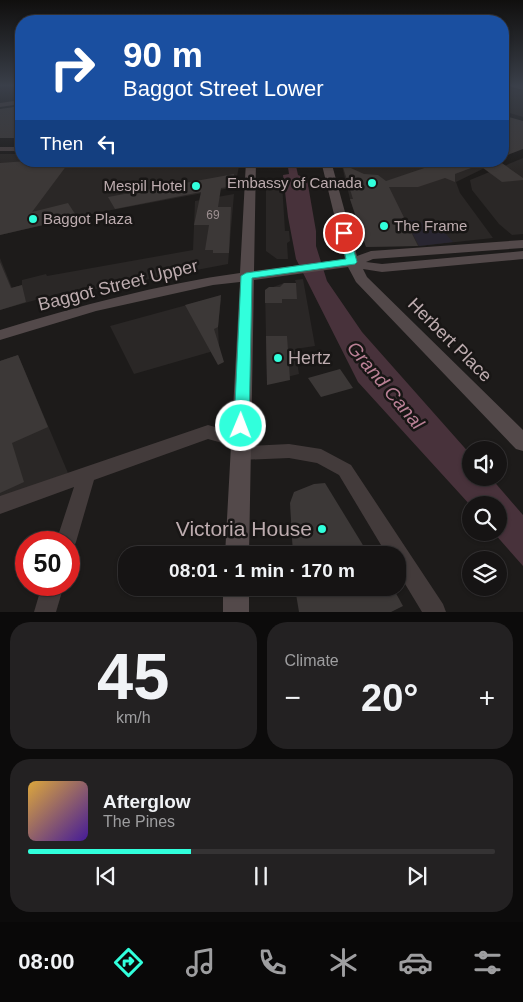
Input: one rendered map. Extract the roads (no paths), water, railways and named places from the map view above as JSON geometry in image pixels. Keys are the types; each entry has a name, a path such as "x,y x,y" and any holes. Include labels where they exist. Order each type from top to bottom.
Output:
{"main road":[{"path":"237,546 251,167"},
{"name":"Herbert Place","path":"328,167 352,262 362,279 523,443"},
{"path":"352,262 371,255 523,244"},
{"path":"352,262 374,268 382,268 523,255"},
{"name":"Baggot Street Upper","path":"0,335 100,306 214,281 352,262"},
{"path":"236,596 236,612"}],"street":[{"path":"0,149 15,149"},
{"path":"0,505 208,432 240,447 321,456 345,470 435,612"},
{"path":"69,531 87,474"},
{"path":"45,612 50,596"}],"water":[{"name":"Grand Canal","path":"288,167 296,167 298,175 307,179 316,231 316,246 327,281 362,332 462,445 462,486 498,486 507,496 462,496 358,382 296,259 283,175 289,174"},
{"path":"507,496 523,515 523,566 501,541 507,541"}],"place":[{"name":"Embassy of Canada","path":"372,183"},
{"name":"Mespil Hotel","path":"196,186"},
{"name":"Baggot Plaza","path":"33,219"},
{"name":"The Frame","path":"384,226"},
{"name":"Hertz","path":"278,358"},
{"name":"Victoria House","path":"322,529"}]}
